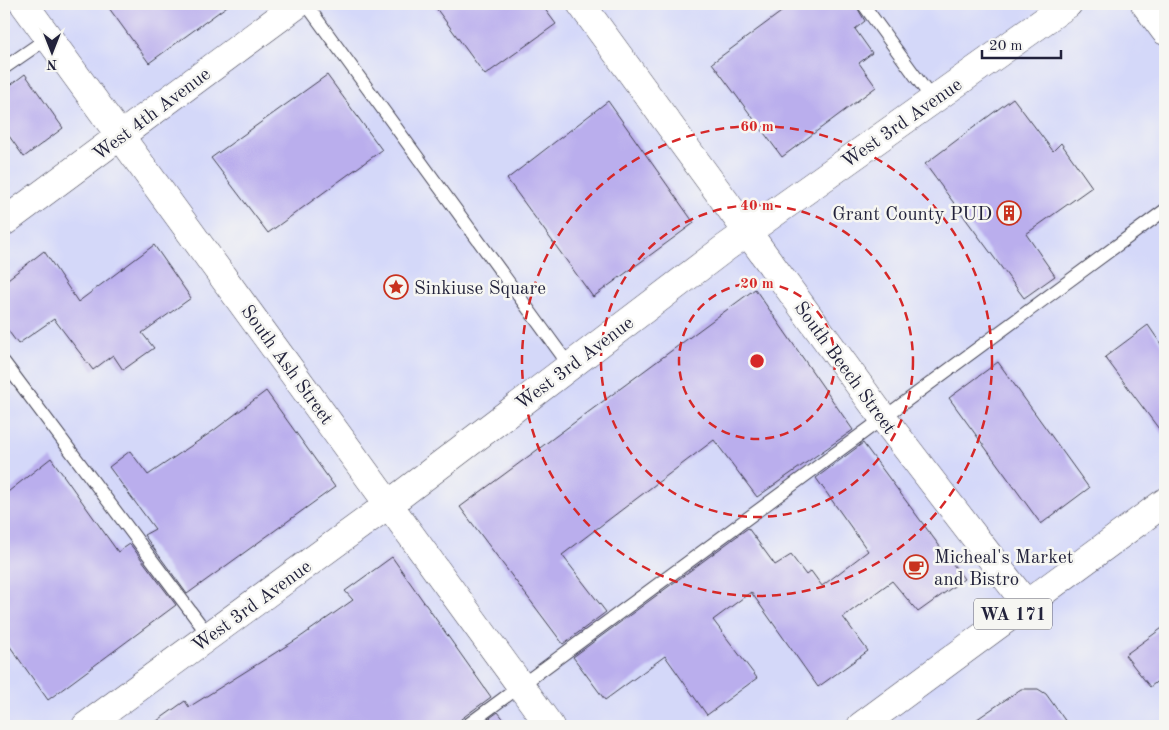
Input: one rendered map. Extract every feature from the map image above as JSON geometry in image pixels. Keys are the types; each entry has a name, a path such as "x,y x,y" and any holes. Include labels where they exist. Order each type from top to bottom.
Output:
{"main road":[{"name":"South Ash Street","path":"24,4 550,726"},
{"name":"West 4th Avenue","path":"4,222 298,4"},
{"name":"South Beech Street","path":"581,4 884,419 1026,605"},
{"name":"West 3rd Avenue","path":"86,726 389,504 569,365 747,232 1068,4"},
{"path":"1145,4 1165,31"},
{"name":"WA 171","path":"861,726 1165,502"}],"lane":[{"path":"306,4 569,365"},
{"path":"863,4 932,99"},
{"path":"4,68 49,37"},
{"path":"466,726 1165,210"},
{"path":"4,362 209,636"}],"shaded area":[{"path":"4,4 1165,4 1165,725 4,726"}],"building":[{"path":"106,4 230,4 149,63"},
{"path":"433,4 541,4 556,24 485,75"},
{"path":"792,4 855,4 865,21 855,29 872,53 859,63 876,87 782,157 712,63"},
{"path":"25,74 63,128 24,157 4,129 4,90"},
{"path":"327,75 382,150 268,233 211,158"},
{"name":"Grant County PUD","path":"1013,98 1053,151 1061,143 1092,187 1026,234 1055,276 1024,298 925,164"},
{"path":"608,101 694,223 593,297 507,179"},
{"path":"154,245 191,298 142,333 154,348 123,370 113,355 93,370 54,319 18,344 4,325 4,282 44,251 78,302"},
{"path":"755,289 853,430 757,497 714,440 562,555 606,612 563,644 460,507"},
{"path":"1148,325 1165,350 1165,437 1105,357"},
{"path":"998,362 1089,488 1041,524 949,398"},
{"path":"266,391 335,487 187,594 144,535 155,529 109,467 130,451 148,475 213,431"},
{"path":"863,443 964,579 918,612 892,581 843,617 868,651 818,687 751,592 713,620 757,678 707,715 665,656 605,700 573,657 748,528 775,565 791,555 806,575 811,571 822,586 868,551 816,478"},
{"path":"51,458 118,552 130,544 176,605 48,700 4,638 4,495"},
{"path":"392,557 491,697 461,719 458,726 150,726 185,701 189,707 299,638 353,600 345,591"},
{"path":"1165,626 1165,675 1150,687 1125,655"},
{"path":"1021,689 1038,689 1046,694 1069,726 967,726"},
{"path":"498,712 509,726 479,726"}],"place":[{"name":"Grant County PUD","path":"1009,213"},
{"name":"Sinkiuse Square","path":"396,287"},
{"name":"Micheal's Market and Bistro","path":"916,567"}]}
